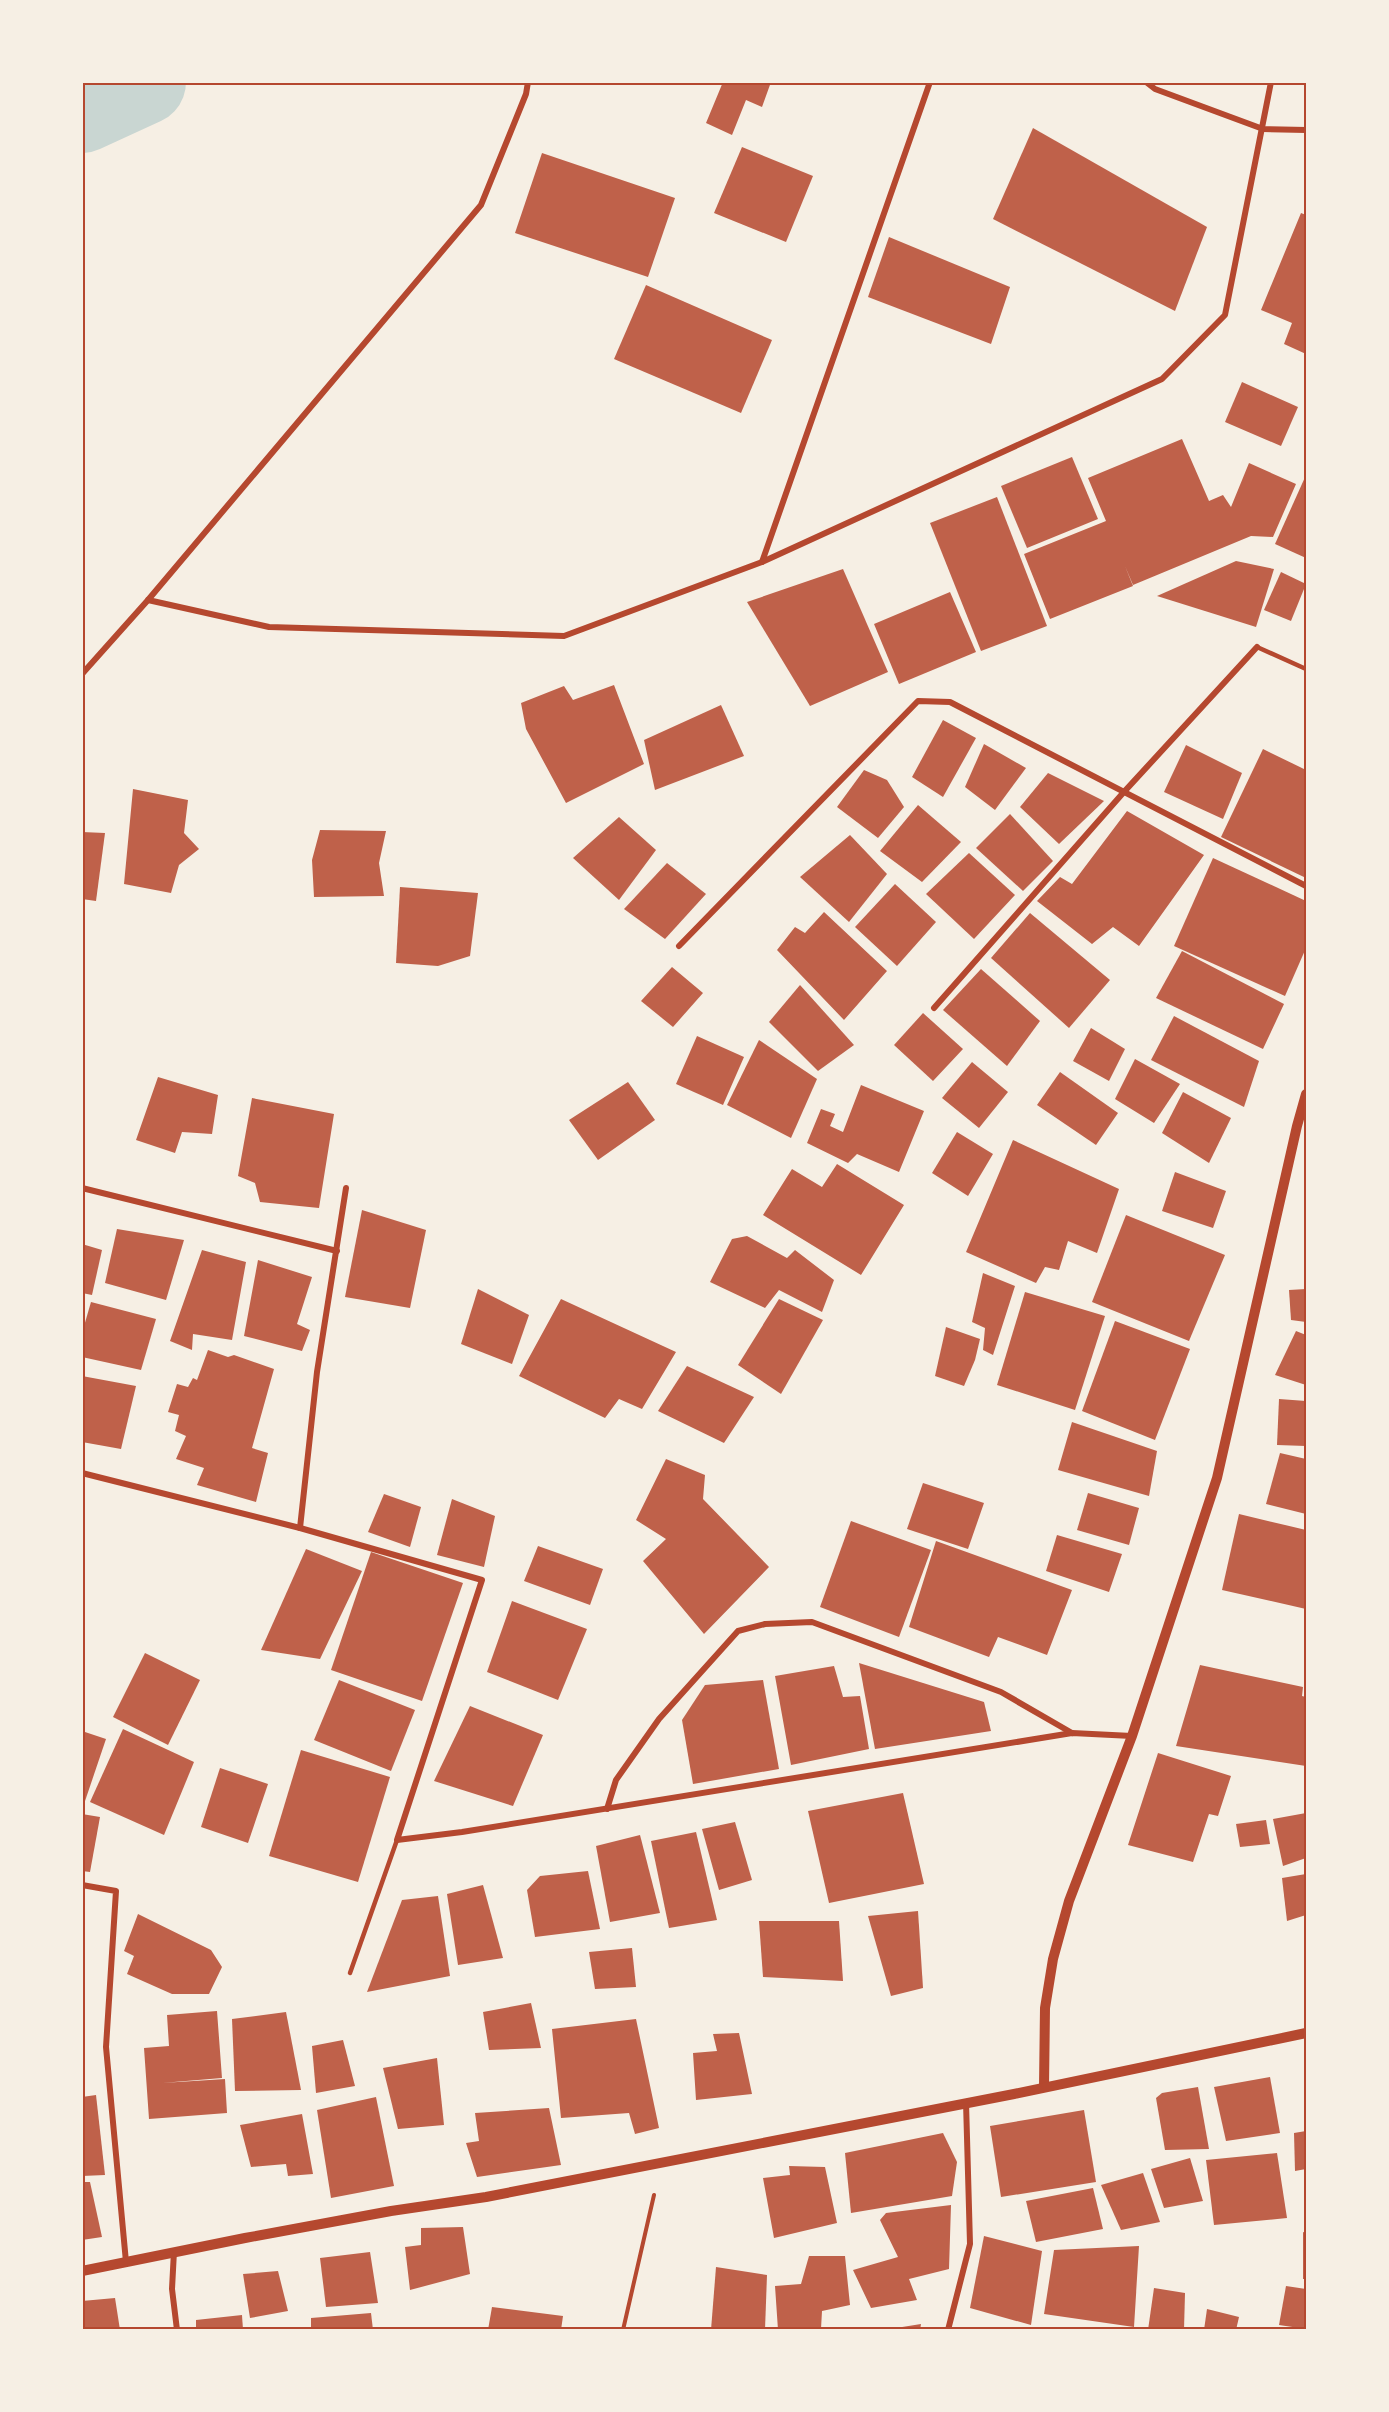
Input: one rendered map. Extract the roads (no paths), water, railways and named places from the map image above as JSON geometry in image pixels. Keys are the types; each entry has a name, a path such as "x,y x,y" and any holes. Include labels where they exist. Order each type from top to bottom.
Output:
{"street":[{"path":"82,674 148,600 481,205 526,94 528,82"},
{"path":"762,562 930,82"},
{"path":"1146,82 1155,88 1263,129 1306,130"},
{"path":"148,600 269,627 564,636 762,562 1162,379 1225,315 1271,82"},
{"path":"934,1008 1123,793 1257,647"},
{"path":"679,946 918,701 950,702 1306,886"},
{"path":"1044,2087 1045,2008 1053,1959 1069,1901 1132,1736 1217,1478 1306,1094"},
{"path":"82,1188 337,1251"},
{"path":"300,1528 317,1372 346,1188"},
{"path":"82,1473 300,1528 482,1580 398,1840 607,1809 1072,1733 1132,1736"},
{"path":"607,1809 616,1780 659,1719 738,1631 765,1624 812,1622 1001,1692 1072,1733"},
{"path":"82,1885 116,1891 106,2047 126,2263"},
{"path":"82,2271 174,2251 380,2213 486,2197 966,2103 1306,2033"},
{"path":"948,2330 970,2244 966,2103"},
{"path":"174,2251 172,2289 177,2330"}],"lane":[{"path":"1257,647 1306,669"},
{"path":"350,1973 398,1840"}],"waterway":[{"path":"82,110 143,82"}]}
